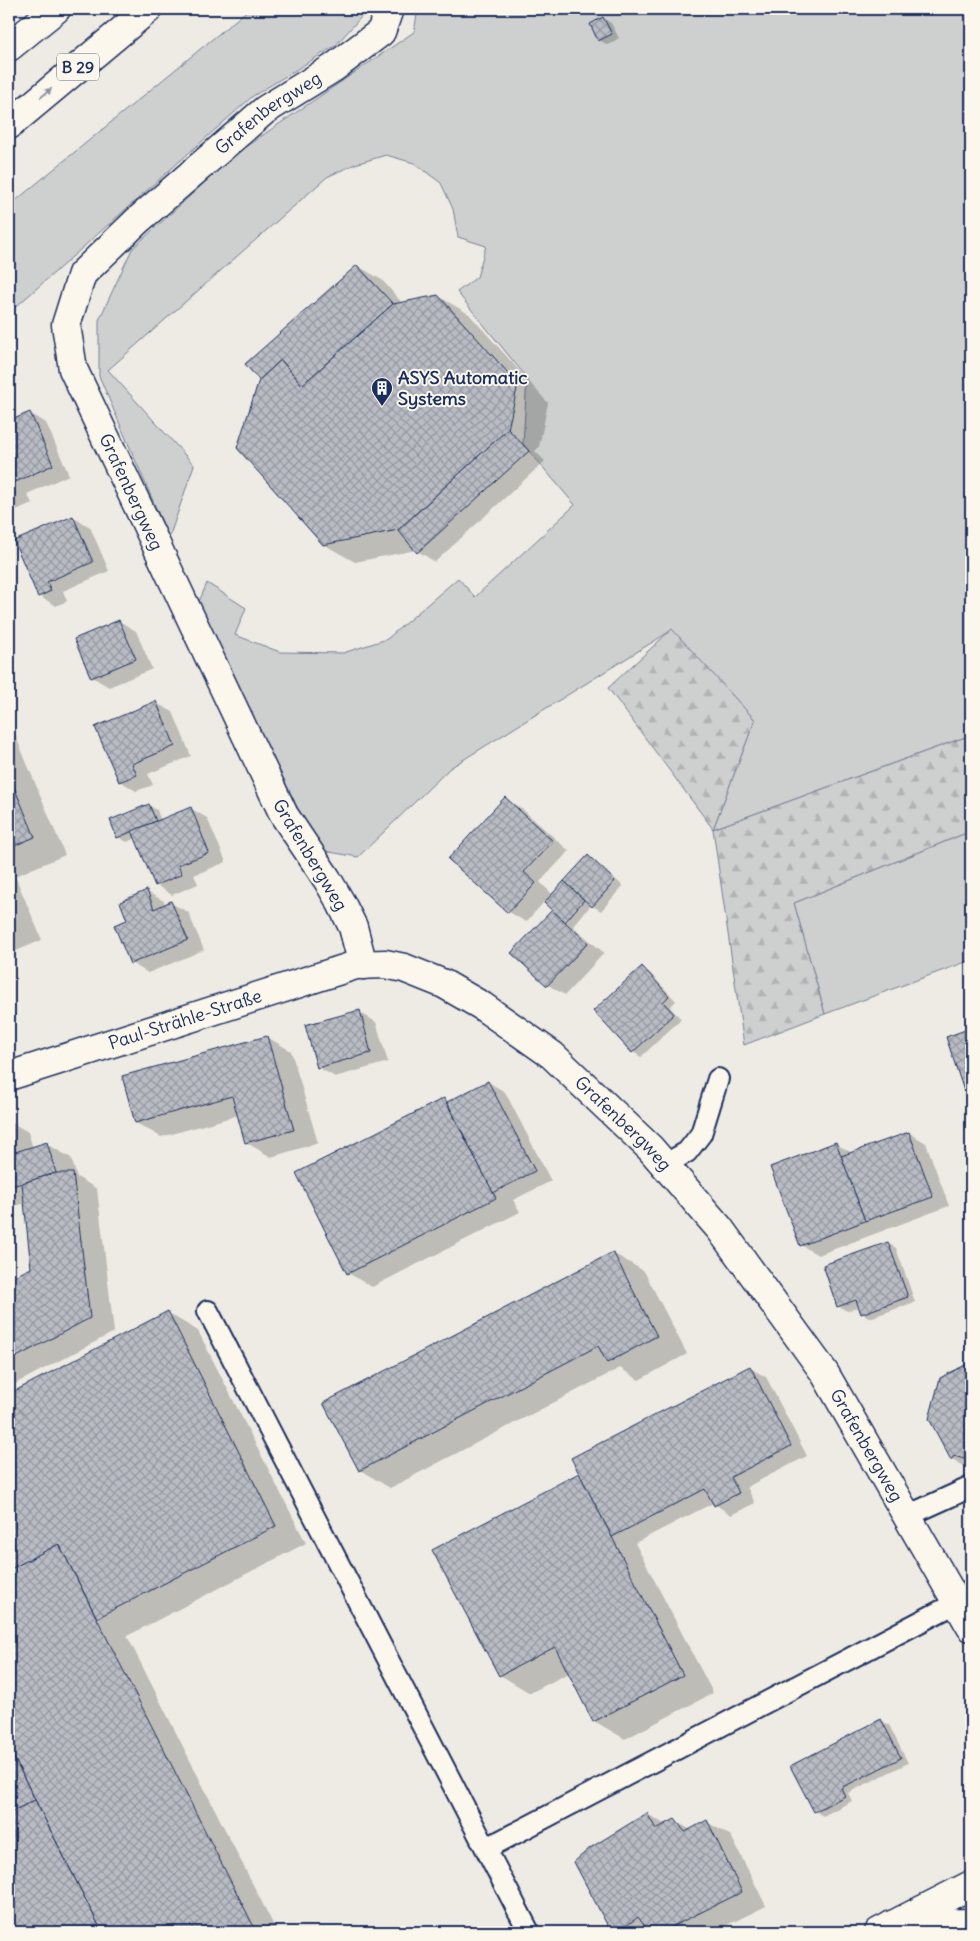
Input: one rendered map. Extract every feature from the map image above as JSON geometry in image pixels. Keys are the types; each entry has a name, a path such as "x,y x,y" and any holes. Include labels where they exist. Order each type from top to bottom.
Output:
{"main road":[{"path":"9,47 56,9"},
{"name":"B 29","path":"9,125 148,9"},
{"name":"Grafenbergweg","path":"389,9 381,32 333,68 265,110 137,221 82,274 66,325 73,369 284,816 327,879 353,927 363,964 385,964 404,968 444,984 482,1006 552,1055 650,1148 720,1229 824,1372 971,1627"},
{"name":"Paul-Strähle-Straße","path":"9,1076 363,964"},
{"path":"885,1929 971,1885"},
{"path":"885,1929 971,1923"}],"lane":[{"path":"664,1165 687,1152 701,1134 718,1079"},
{"path":"208,1311 529,1932"},
{"path":"907,1516 971,1487"},
{"path":"487,1848 958,1602"}],"green space":[{"path":"249,9 365,9 362,16 335,46 253,96 9,313 9,206"},
{"path":"418,9 971,9 971,735 713,829 755,720 672,630 450,768 358,857 318,850 198,604 207,583 246,608 235,635 280,652 343,653 387,639 458,578 475,597 575,505 523,444 527,378 457,292 477,277 486,246 458,237 453,209 441,183 414,163 386,155 355,164 327,177 108,370 194,465 169,538 99,376 99,320 132,249 238,152 414,32"},
{"path":"672,629 755,720 713,829 608,688"},
{"path":"971,735 971,831 794,903 825,1014 744,1045 713,829"},
{"path":"971,831 971,960 825,1014 794,903"}],"building":[{"path":"603,17 612,34 598,41 590,24"},
{"path":"357,265 393,304 302,385 281,360 259,380 245,364"},
{"name":"ASYS Automatic Systems","path":"438,295 518,384 508,429 398,530 323,545 237,448 259,380 281,360 302,385 393,304"},
{"path":"30,412 53,465 11,484 15,494 9,497 9,421"},
{"path":"508,429 529,451 417,553 398,530"},
{"path":"73,516 93,562 47,582 51,591 38,597 14,541"},
{"path":"119,620 136,659 91,678 74,639"},
{"path":"156,701 175,746 132,764 137,775 119,782 95,727"},
{"path":"9,775 35,837 9,848"},
{"path":"505,797 553,841 524,872 536,883 508,913 448,859"},
{"path":"149,804 156,821 117,838 110,820"},
{"path":"191,807 209,853 178,865 182,874 155,886 132,831"},
{"path":"588,855 615,881 592,907 564,881"},
{"path":"564,881 584,900 565,922 544,903"},
{"path":"147,890 154,909 171,901 188,940 130,964 114,925 127,920 120,902"},
{"path":"552,910 588,943 547,986 511,953"},
{"path":"642,966 669,996 663,1002 674,1014 632,1053 593,1011"},
{"path":"360,1010 371,1053 317,1068 305,1025"},
{"path":"971,1028 971,1102 968,1103 946,1037"},
{"path":"267,1036 294,1130 245,1143 232,1096 135,1123 122,1076"},
{"path":"488,1081 535,1171 493,1193 447,1102"},
{"path":"444,1098 496,1198 347,1274 296,1173"},
{"path":"9,1132 15,1152 47,1142 56,1173 9,1187"},
{"path":"909,1132 933,1197 865,1221 841,1156"},
{"path":"836,1142 865,1221 800,1246 770,1167"},
{"path":"56,1173 73,1173 90,1318 9,1361 9,1279 31,1268 22,1183"},
{"path":"888,1242 908,1297 861,1314 856,1300 837,1307 823,1265"},
{"path":"613,1252 657,1336 607,1363 598,1346 359,1471 323,1403"},
{"path":"168,1311 276,1526 97,1618 59,1544 9,1570 9,1394"},
{"path":"971,1362 971,1461 954,1456 951,1460 929,1419 940,1378"},
{"path":"750,1366 791,1446 731,1477 739,1493 714,1506 705,1489 612,1537 571,1458"},
{"path":"579,1473 683,1675 593,1722 555,1647 499,1676 432,1550"},
{"path":"59,1544 255,1929 247,1932 102,1932 9,1748 9,1570"},
{"path":"881,1719 901,1758 841,1788 845,1796 814,1812 790,1766"},
{"path":"9,1748 35,1800 9,1813"},
{"path":"35,1800 102,1932 9,1932 9,1813"},
{"path":"647,1813 656,1829 675,1819 685,1832 707,1820 742,1892 661,1932 649,1932 638,1917 618,1932 611,1932 574,1862 590,1848"}],"place":[{"name":"ASYS Automatic Systems","path":"382,407"}]}
